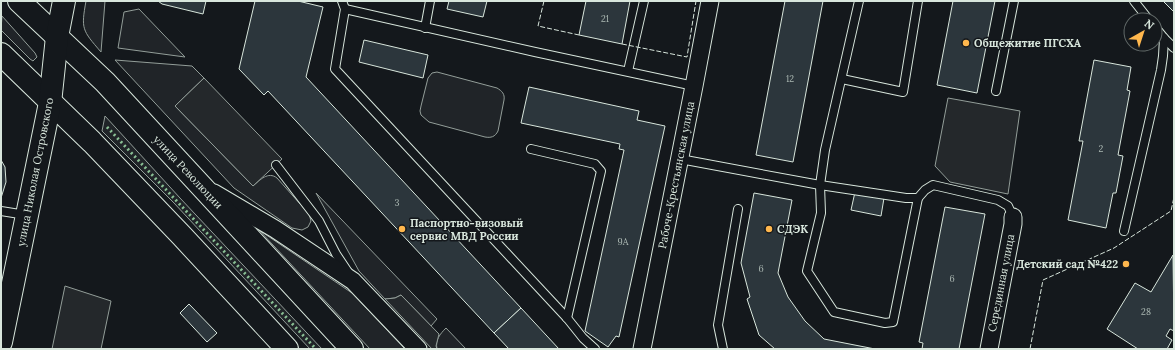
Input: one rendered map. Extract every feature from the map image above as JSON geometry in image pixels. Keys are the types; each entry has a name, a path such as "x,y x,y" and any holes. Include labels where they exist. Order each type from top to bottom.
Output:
{"main road":[{"name":"улица Революции","path":"19,1 105,82 352,349"},
{"name":"улица Николая Островского","path":"1,342 50,103 57,37 64,1"},
{"path":"1,54 92,142 287,349"}],"street":[{"name":"Рабоче-Крестьянская улица","path":"642,349 710,1"},
{"path":"200,185 275,229 353,281 418,349"},
{"name":"Серединная улица","path":"989,349 1014,217"}],"lane":[{"path":"425,28 430,1"},
{"path":"628,71 644,1"},
{"path":"859,1 825,150 820,185 821,213 807,271 834,312 885,323 893,322 918,198 924,190 933,185 998,200 1008,206 1014,217"},
{"path":"842,78 903,92 918,1"},
{"path":"996,91 1014,1"},
{"path":"1134,1 1143,12"},
{"path":"595,349 583,338 567,318 335,69 344,5 425,28 694,86"},
{"path":"1164,38 1174,48"},
{"path":"1124,231 1163,56 1164,38"},
{"path":"531,149 595,164 601,171 567,318"},
{"path":"680,159 820,185 906,198 918,198"},
{"path":"276,165 319,221 336,254 353,281"},
{"path":"723,349 718,324 738,209"},
{"path":"1,211 27,216"}],"shaded area":[{"path":"86,1 105,1 101,52 84,29"},
{"path":"139,9 185,57 118,48 124,12"},
{"path":"2,16 35,53 37,57 33,61 1,30"},
{"path":"115,60 192,66 204,78 175,106 253,186 261,179 270,175 277,178 309,214 311,221 308,227 302,230 292,228 234,188"},
{"path":"437,72 497,88 504,94 496,135 485,137 429,122 421,115 420,111 428,78 432,73"},
{"path":"204,78 282,159 253,186 175,106"},
{"path":"948,98 1020,111 1008,194 950,182 935,166"},
{"path":"105,116 322,349 310,349 174,203 102,131"},
{"path":"316,193 437,319 431,326 401,295 395,298 385,299 359,271"},
{"path":"259,230 352,293 405,349 370,349"},
{"path":"65,286 111,301 101,349 52,349"},
{"path":"401,295 439,334 436,346 437,349 432,349 385,299 395,298"},
{"path":"446,328 466,349 437,349 438,337"}],"building":[{"path":"158,1 206,1 203,14 162,4"},
{"path":"255,1 298,1 323,7 306,77 521,308 494,333 268,91 264,95 239,69"},
{"path":"449,1 487,1 483,17 447,9"},
{"path":"586,1 630,1 622,44 579,35"},
{"path":"785,1 823,1 793,162 756,155"},
{"name":"Общежитие ПГСХА","path":"953,1 995,1 977,93 937,85"},
{"path":"1163,1 1174,1 1174,12"},
{"path":"364,40 428,55 423,78 359,62"},
{"path":"1094,60 1131,67 1127,90 1130,91 1118,155 1123,156 1116,193 1113,193 1106,228 1068,220 1083,141 1079,141"},
{"path":"529,87 639,111 637,120 665,126 619,337 616,336 608,347 585,331 624,150 619,149 620,144 521,123"},
{"path":"1,160 5,167 6,182 1,198"},
{"path":"855,192 884,198 881,216 851,210"},
{"path":"754,193 792,200 778,273 788,297 805,321 824,339 875,349 775,349 759,335 747,299 750,297 741,263"},
{"path":"945,207 985,214 959,349 922,349 923,343 919,342"},
{"path":"1173,255 1174,331 1170,329 1166,336 1172,340 1167,349 1138,349 1107,329 1135,283 1151,292"},
{"path":"189,304 217,333 207,342 180,313"},
{"path":"521,308 559,349 509,349 494,333"}],"hedge":[{"path":"107,127 316,349"}],"fence":[{"path":"544,1 538,26 579,35"},
{"path":"622,44 687,57 696,1"},
{"path":"1030,349 1043,280 1114,248 1171,211 1174,197"}],"place":[{"name":"Общежитие ПГСХА","path":"966,43"},
{"name":"Паспортно-визовый сервис МВД России","path":"402,229"},
{"name":"СДЭК","path":"769,229"},
{"name":"Детский сад №422","path":"1126,264"}]}
